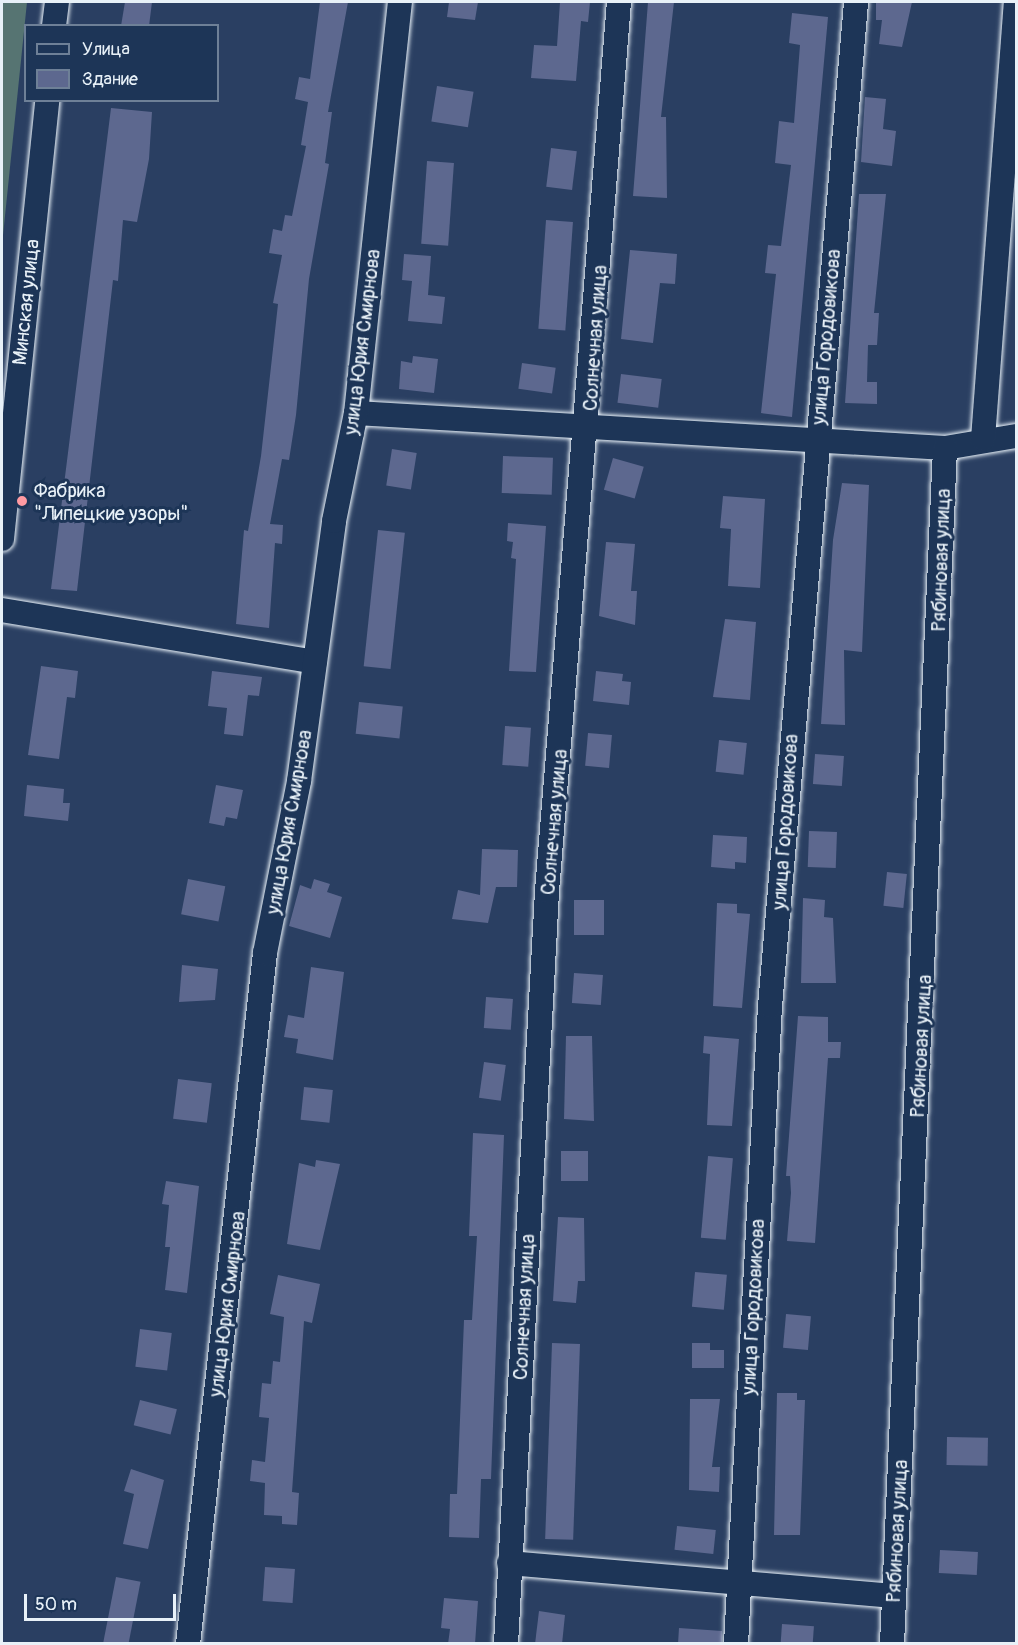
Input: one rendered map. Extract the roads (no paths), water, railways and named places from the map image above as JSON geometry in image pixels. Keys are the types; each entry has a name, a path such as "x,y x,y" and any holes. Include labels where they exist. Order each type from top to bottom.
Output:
{"street":[{"path":"54,24 57,2"},
{"name":"улица Юрия Смирнова","path":"188,1644 265,953 299,781 334,521 356,413 400,2"},
{"name":"Солнечная улица","path":"506,1644 548,891 588,425 619,2"},
{"name":"улица Городовикова","path":"736,1644 770,1006 816,443 856,2"},
{"path":"982,439 1016,2"},
{"name":"Минская улица","path":"2,539 47,102"},
{"path":"356,413 588,425 816,443 945,448 982,439 1017,436"},
{"name":"Рябиновая улица","path":"892,1644 945,448"},
{"path":"2,610 315,662"},
{"path":"509,1563 738,1585 894,1596"}],"place":[{"name":"Фабрика \"Липецкие узоры\"","path":"22,501"}]}
